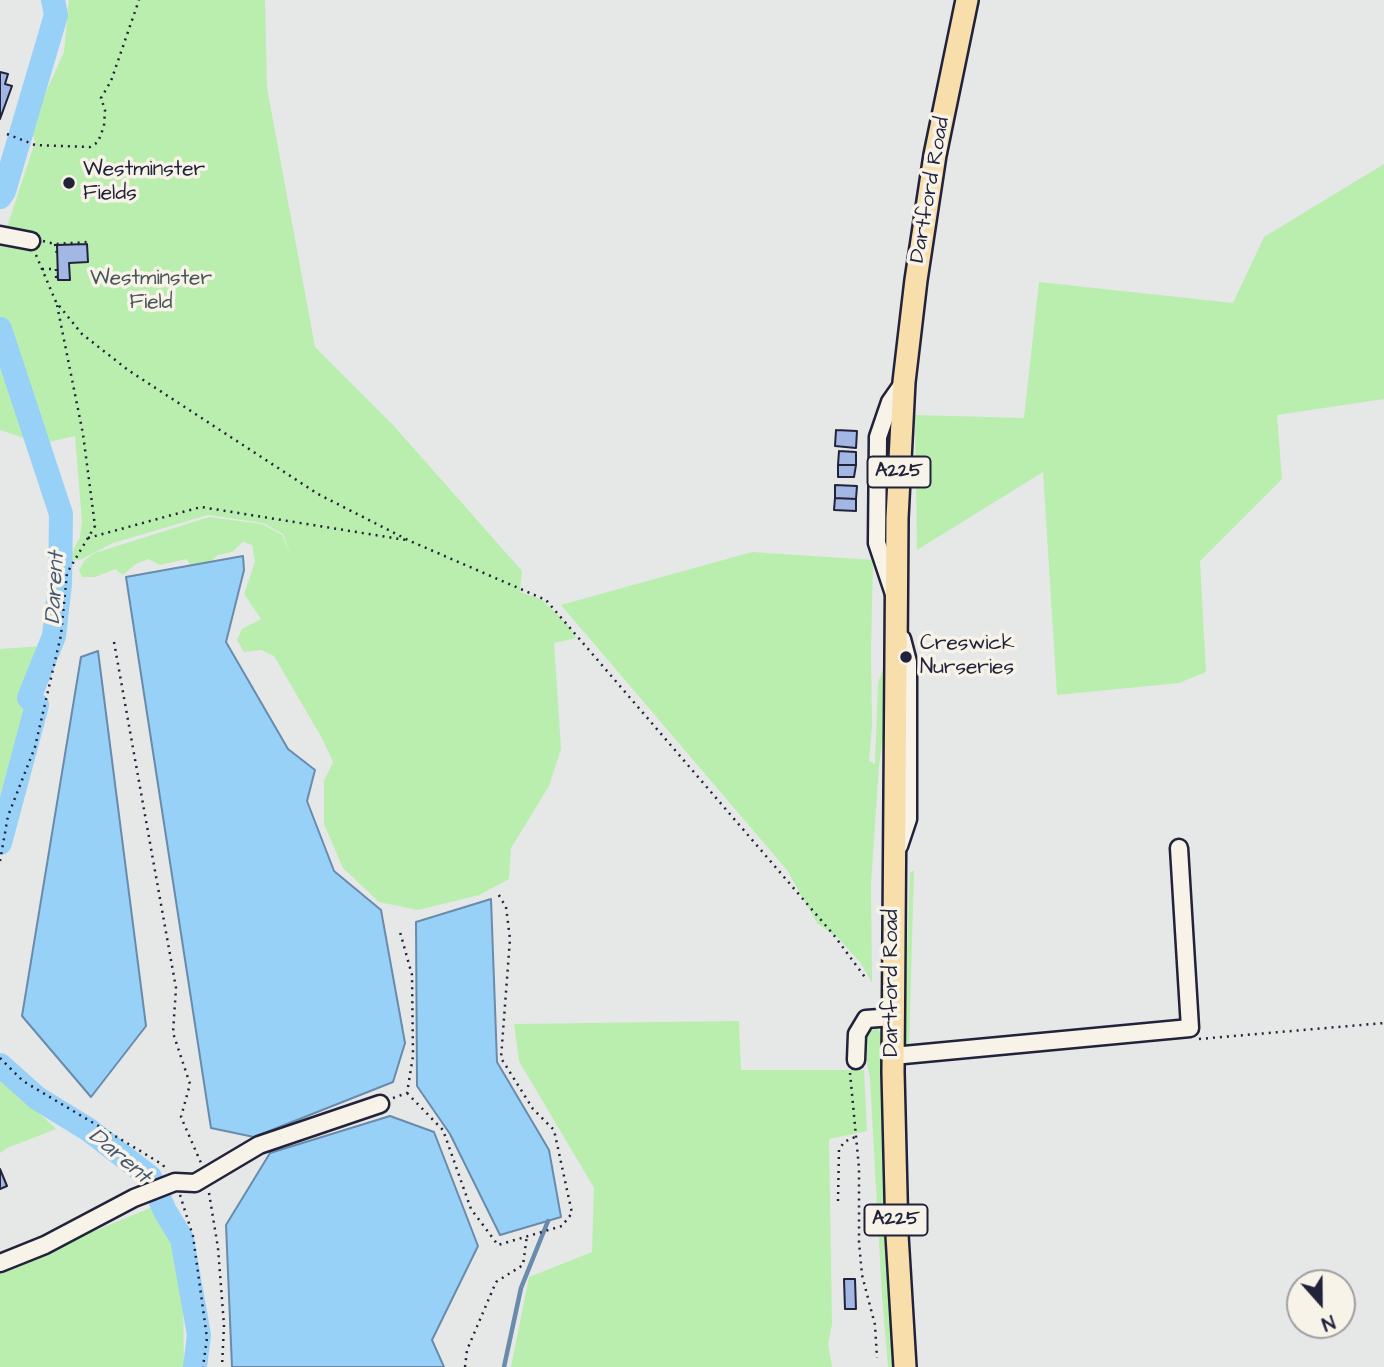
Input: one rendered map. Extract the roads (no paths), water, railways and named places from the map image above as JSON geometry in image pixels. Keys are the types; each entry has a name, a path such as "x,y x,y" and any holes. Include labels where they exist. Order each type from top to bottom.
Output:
{"main road":[{"name":"Dartford Road","path":"905,1367 897,1235 893,1056 897,518 904,382 916,280 936,155 967,0"}],"lane":[{"path":"0,235 36,241"},
{"path":"893,1056 1190,1028 1179,848"},
{"path":"856,1060 857,1034 866,1019 893,1017"},
{"path":"0,1263 45,1245 134,1198 171,1184 195,1182 259,1145 380,1104"}],"water":[{"path":"243,556 244,570 226,642 288,749 315,770 307,801 334,871 381,910 405,1043 393,1082 254,1137 211,1128 126,577"},
{"path":"98,651 146,1026 91,1097 22,1016 81,657"},
{"path":"491,899 497,1062 549,1150 561,1217 500,1235 450,1134 417,1086 416,922"},
{"path":"390,1116 434,1132 478,1246 432,1340 444,1367 232,1367 226,1225 270,1153"}],"waterway":[{"name":"Darent","path":"0,197 56,15 53,0"},
{"name":"Darent","path":"0,329 61,514 60,584 54,636 29,698 37,705 0,843"},
{"name":"Darent","path":"0,1065 37,1098 89,1130 150,1177 165,1211 182,1239 199,1335 195,1367"},
{"path":"504,1367 521,1288 548,1221"}],"place":[{"name":"Westminster Fields","path":"69,183"},
{"name":"Creswick Nurseries","path":"906,657"}],"park label":[{"name":"Westminster Field","path":"151,292"}]}
